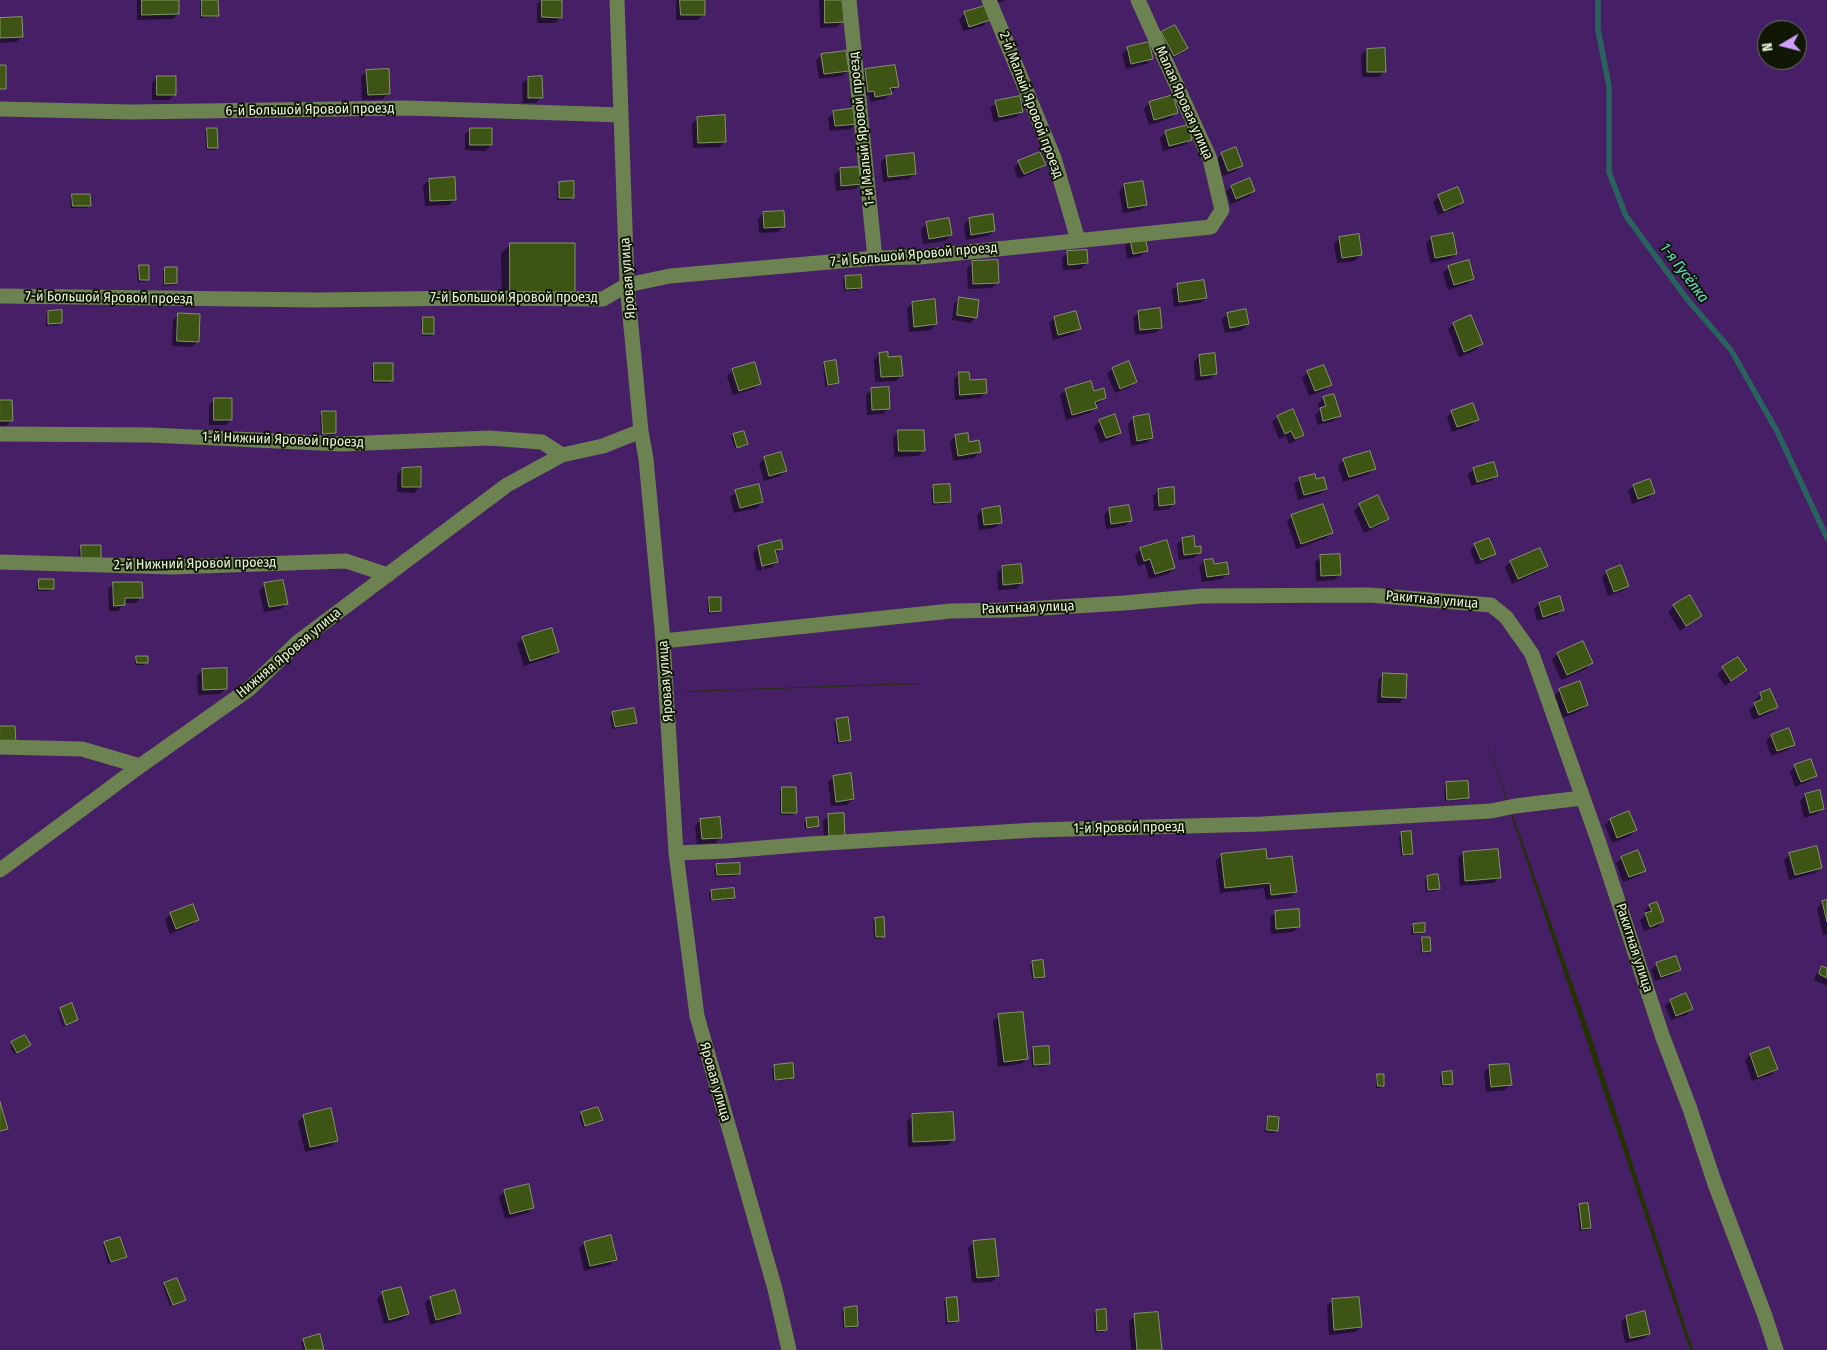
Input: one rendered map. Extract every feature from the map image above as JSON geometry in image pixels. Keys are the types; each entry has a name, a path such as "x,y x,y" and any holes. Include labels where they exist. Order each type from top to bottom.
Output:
{"street":[{"name":"Яровая улица","path":"617,0 627,285 663,641 676,852 697,1016 775,1289 789,1350"},
{"name":"1-й Малый Яровой проезд","path":"849,0 875,258"},
{"name":"2-й Малый Яровой проезд","path":"989,0 1054,158 1078,240"},
{"name":"Малая Яровая улица","path":"1138,0 1210,159 1222,210"},
{"name":"6-й Большой Яровой проезд","path":"0,109 131,112 408,108 621,116"},
{"name":"7-й Большой Яровой проезд","path":"0,296 318,300 603,299 627,285 670,276 875,258 920,257 1210,227 1222,210"},
{"name":"Нижняя Яровая улица","path":"0,870 249,688 298,642 507,485 562,455 603,446 641,431"},
{"name":"1-й Нижний Яровой проезд","path":"0,434 150,435 340,444 489,438 542,442 562,455"},
{"name":"2-й Нижний Яровой проезд","path":"0,562 172,566 346,561 388,575"},
{"name":"Ракитная улица","path":"663,641 950,611 1009,610 1114,604 1202,596 1368,595 1491,605 1506,617 1532,654 1630,934 1662,1035 1776,1350"},
{"path":"0,748 82,748 140,766"},
{"name":"1-й Яровой проезд","path":"676,852 726,851 1035,830 1244,824 1481,812 1582,798"}],"shaded area":[{"path":"0,0 1827,0 1827,1350 1693,1350 1592,1039 1484,733 1690,1350 0,1350","holes":["920,683 920,684 682,692"]}],"building":[{"path":"142,0 179,0 179,14 142,15"},
{"path":"202,0 218,0 219,16 202,16"},
{"path":"542,0 562,0 562,18 542,17"},
{"path":"680,0 705,0 705,15 681,15"},
{"path":"825,0 843,0 844,22 825,23"},
{"path":"985,6 990,20 969,27 964,12"},
{"path":"22,17 23,37 0,38 0,18"},
{"path":"1175,25 1188,48 1174,56 1161,32"},
{"path":"1149,42 1153,59 1131,64 1127,47"},
{"path":"1385,48 1386,72 1367,72 1367,49"},
{"path":"846,51 849,71 824,74 821,54"},
{"path":"0,65 6,65 6,89 0,89"},
{"path":"895,65 899,87 890,88 892,94 875,97 874,91 868,92 865,69"},
{"path":"389,69 390,94 368,95 366,70"},
{"path":"157,76 176,76 176,95 157,95"},
{"path":"542,76 543,98 528,98 528,77"},
{"path":"1173,95 1178,113 1154,120 1149,102"},
{"path":"1020,96 1023,112 999,117 995,101"},
{"path":"856,108 858,124 835,126 833,111"},
{"path":"725,115 726,142 698,143 697,117"},
{"path":"1188,125 1192,140 1169,146 1165,131"},
{"path":"207,128 217,128 218,148 208,148"},
{"path":"470,128 492,128 492,145 470,145"},
{"path":"1236,147 1243,166 1228,171 1221,153"},
{"path":"1040,152 1046,165 1024,174 1018,161"},
{"path":"914,153 916,174 888,177 886,156"},
{"path":"861,167 862,184 841,186 840,168"},
{"path":"455,177 456,200 430,201 429,179"},
{"path":"1250,178 1255,191 1236,199 1231,186"},
{"path":"574,181 574,198 559,198 559,182"},
{"path":"1143,181 1147,205 1128,208 1124,184"},
{"path":"1458,187 1464,202 1444,211 1438,195"},
{"path":"72,194 90,194 91,206 73,206"},
{"path":"784,211 785,227 764,228 763,212"},
{"path":"993,214 995,231 971,235 969,218"},
{"path":"949,218 952,235 929,239 926,222"},
{"path":"1453,233 1457,254 1435,258 1431,237"},
{"path":"1359,234 1362,255 1342,258 1339,237"},
{"path":"1145,237 1148,251 1133,254 1130,240"},
{"path":"510,243 575,243 575,293 510,293"},
{"path":"1087,250 1088,263 1068,265 1067,251"},
{"path":"998,260 999,283 973,284 972,261"},
{"path":"1469,260 1474,279 1454,285 1448,266"},
{"path":"139,265 149,265 149,280 140,280"},
{"path":"165,267 177,267 177,283 165,284"},
{"path":"861,275 862,288 846,289 845,276"},
{"path":"1204,280 1207,298 1179,302 1177,284"},
{"path":"959,297 979,300 977,318 957,315"},
{"path":"935,299 937,324 914,327 912,302"},
{"path":"1160,308 1162,328 1140,330 1138,311"},
{"path":"1246,309 1249,324 1230,328 1227,313"},
{"path":"62,310 62,323 48,324 48,311"},
{"path":"1076,311 1081,329 1058,335 1054,317"},
{"path":"178,313 200,314 199,342 177,341"},
{"path":"1471,315 1483,344 1464,352 1453,323"},
{"path":"423,317 434,317 434,334 423,334"},
{"path":"888,352 888,357 901,356 903,376 881,377 879,353"},
{"path":"1215,353 1217,374 1201,376 1199,355"},
{"path":"836,360 839,383 828,385 824,362"},
{"path":"1129,361 1137,382 1120,389 1112,368"},
{"path":"755,362 761,384 739,391 732,369"},
{"path":"374,363 393,363 393,381 374,381"},
{"path":"1324,365 1332,385 1315,391 1307,371"},
{"path":"959,372 969,372 970,380 986,379 987,393 960,395"},
{"path":"1091,381 1094,391 1104,388 1106,398 1095,402 1097,408 1072,415 1065,389"},
{"path":"889,387 890,409 872,410 871,388"},
{"path":"1334,394 1341,416 1323,421 1320,408 1326,406 1323,397"},
{"path":"214,398 232,398 232,420 214,420"},
{"path":"0,400 12,400 13,421 0,421"},
{"path":"1473,403 1479,420 1457,427 1451,411"},
{"path":"1293,409 1304,435 1295,439 1291,431 1285,434 1277,416"},
{"path":"322,411 336,411 336,433 323,434"},
{"path":"1115,414 1121,433 1106,438 1099,420"},
{"path":"1149,414 1153,438 1137,441 1133,417"},
{"path":"898,430 924,430 925,451 899,451"},
{"path":"744,431 748,444 737,448 733,434"},
{"path":"968,433 969,442 979,440 981,452 958,456 955,435"},
{"path":"1370,451 1376,469 1349,477 1343,459"},
{"path":"781,452 787,471 769,476 764,457"},
{"path":"1494,462 1498,476 1477,482 1473,468"},
{"path":"421,467 421,487 402,487 402,468"},
{"path":"1315,474 1316,479 1324,477 1327,489 1304,495 1299,478"},
{"path":"1650,479 1655,493 1638,499 1633,485"},
{"path":"759,484 763,502 740,508 735,490"},
{"path":"950,484 951,502 934,503 933,485"},
{"path":"1174,487 1175,504 1159,506 1158,489"},
{"path":"1378,495 1389,519 1370,528 1359,504"},
{"path":"1323,504 1333,533 1301,544 1291,515"},
{"path":"1129,505 1132,521 1111,524 1109,508"},
{"path":"1000,506 1002,523 984,525 982,509"},
{"path":"1194,536 1195,547 1201,546 1201,553 1184,555 1182,538"},
{"path":"1489,538 1496,554 1481,560 1474,544"},
{"path":"781,540 783,549 775,550 778,562 762,566 758,546"},
{"path":"1167,540 1175,568 1155,574 1150,559 1144,561 1140,548"},
{"path":"81,545 101,545 101,561 82,562"},
{"path":"1540,548 1548,566 1518,579 1510,561"},
{"path":"1340,554 1341,575 1321,576 1320,555"},
{"path":"1213,559 1214,564 1227,562 1229,574 1207,577 1204,560"},
{"path":"1021,564 1023,583 1003,585 1002,566"},
{"path":"1621,565 1629,586 1614,592 1606,571"},
{"path":"39,579 54,579 54,589 39,589"},
{"path":"283,580 288,604 269,607 264,583"},
{"path":"113,582 142,582 143,598 125,598 125,605 114,606"},
{"path":"1690,595 1702,616 1686,626 1673,605"},
{"path":"1560,596 1564,610 1543,617 1539,603"},
{"path":"709,597 721,597 721,611 710,612"},
{"path":"552,628 559,652 530,661 522,637"},
{"path":"1583,641 1593,663 1567,675 1557,653"},
{"path":"136,656 148,656 148,663 137,663"},
{"path":"1738,657 1747,670 1731,681 1722,667"},
{"path":"227,668 227,689 203,690 202,669"},
{"path":"1383,673 1407,674 1406,698 1382,697"},
{"path":"1580,681 1588,705 1568,713 1559,689"},
{"path":"1770,689 1778,707 1759,715 1754,703 1762,699 1760,693"},
{"path":"634,708 637,723 615,727 612,712"},
{"path":"848,717 851,740 839,742 836,719"},
{"path":"0,726 15,726 16,743 0,744"},
{"path":"1789,728 1795,745 1777,751 1771,735"},
{"path":"1811,759 1817,776 1801,782 1794,765"},
{"path":"851,773 854,799 836,802 833,776"},
{"path":"1468,781 1469,798 1447,800 1446,782"},
{"path":"782,787 796,787 797,813 782,813"},
{"path":"1820,790 1824,809 1810,813 1805,794"},
{"path":"1629,811 1637,830 1617,838 1610,819"},
{"path":"844,813 845,838 829,838 828,814"},
{"path":"720,817 722,838 702,839 700,819"},
{"path":"818,817 819,826 807,828 806,818"},
{"path":"1411,831 1413,854 1403,855 1401,832"},
{"path":"1817,846 1822,868 1795,875 1789,853"},
{"path":"1266,849 1267,859 1292,856 1297,892 1271,895 1270,883 1225,888 1221,854"},
{"path":"1498,849 1501,878 1465,881 1463,852"},
{"path":"1638,850 1646,871 1629,877 1621,857"},
{"path":"740,863 740,874 717,875 716,864"},
{"path":"1438,874 1440,889 1428,890 1427,876"},
{"path":"734,888 735,898 712,900 711,890"},
{"path":"1827,900 1827,922 1822,901"},
{"path":"1657,902 1664,921 1650,927 1645,913 1652,911 1649,905"},
{"path":"193,904 199,920 176,929 170,913"},
{"path":"1299,909 1300,927 1276,929 1275,911"},
{"path":"884,917 885,937 876,937 875,918"},
{"path":"1425,923 1425,932 1414,933 1413,924"},
{"path":"1422,937 1430,937 1431,951 1423,952"},
{"path":"1676,956 1681,970 1661,977 1656,963"},
{"path":"1043,960 1045,977 1034,978 1032,961"},
{"path":"1822,966 1827,968 1827,978 1819,974"},
{"path":"1686,993 1693,1009 1676,1016 1670,1000"},
{"path":"72,1003 78,1020 66,1025 60,1008"},
{"path":"1023,1012 1028,1059 1004,1062 998,1014"},
{"path":"25,1035 31,1045 17,1053 11,1042"},
{"path":"1049,1046 1050,1064 1034,1065 1033,1047"},
{"path":"1769,1047 1778,1069 1758,1077 1750,1054"},
{"path":"793,1063 794,1078 775,1080 774,1065"},
{"path":"1509,1064 1512,1085 1491,1087 1489,1065"},
{"path":"1452,1071 1453,1084 1443,1085 1442,1072"},
{"path":"1377,1074 1384,1074 1384,1086 1378,1086"},
{"path":"0,1102 8,1129 0,1131"},
{"path":"598,1107 603,1120 585,1126 581,1112"},
{"path":"331,1108 338,1141 310,1147 303,1115"},
{"path":"953,1112 955,1140 913,1142 912,1114"},
{"path":"1268,1116 1279,1117 1278,1131 1267,1130"},
{"path":"529,1184 534,1208 510,1214 504,1190"},
{"path":"1588,1203 1591,1228 1582,1229 1579,1204"},
{"path":"611,1235 617,1260 590,1266 584,1242"},
{"path":"120,1237 127,1257 111,1262 104,1242"},
{"path":"995,1239 999,1276 977,1278 973,1241"},
{"path":"177,1278 186,1300 173,1305 164,1283"},
{"path":"401,1287 409,1314 389,1320 382,1292"},
{"path":"455,1290 461,1313 436,1320 430,1297"},
{"path":"957,1297 959,1321 948,1322 946,1298"},
{"path":"1359,1297 1362,1327 1334,1330 1332,1299"},
{"path":"857,1306 858,1326 845,1327 844,1308"},
{"path":"1106,1309 1107,1330 1097,1331 1096,1310"},
{"path":"1645,1311 1650,1334 1630,1338 1626,1316"},
{"path":"1158,1312 1162,1350 1137,1350 1134,1314"},
{"path":"320,1334 324,1350 306,1350 303,1339"}],"waterway":[{"name":"1-я Гусёлка","path":"1598,0 1598,30 1609,86 1609,172 1626,216 1687,299 1731,350 1778,433 1827,538"}]}
